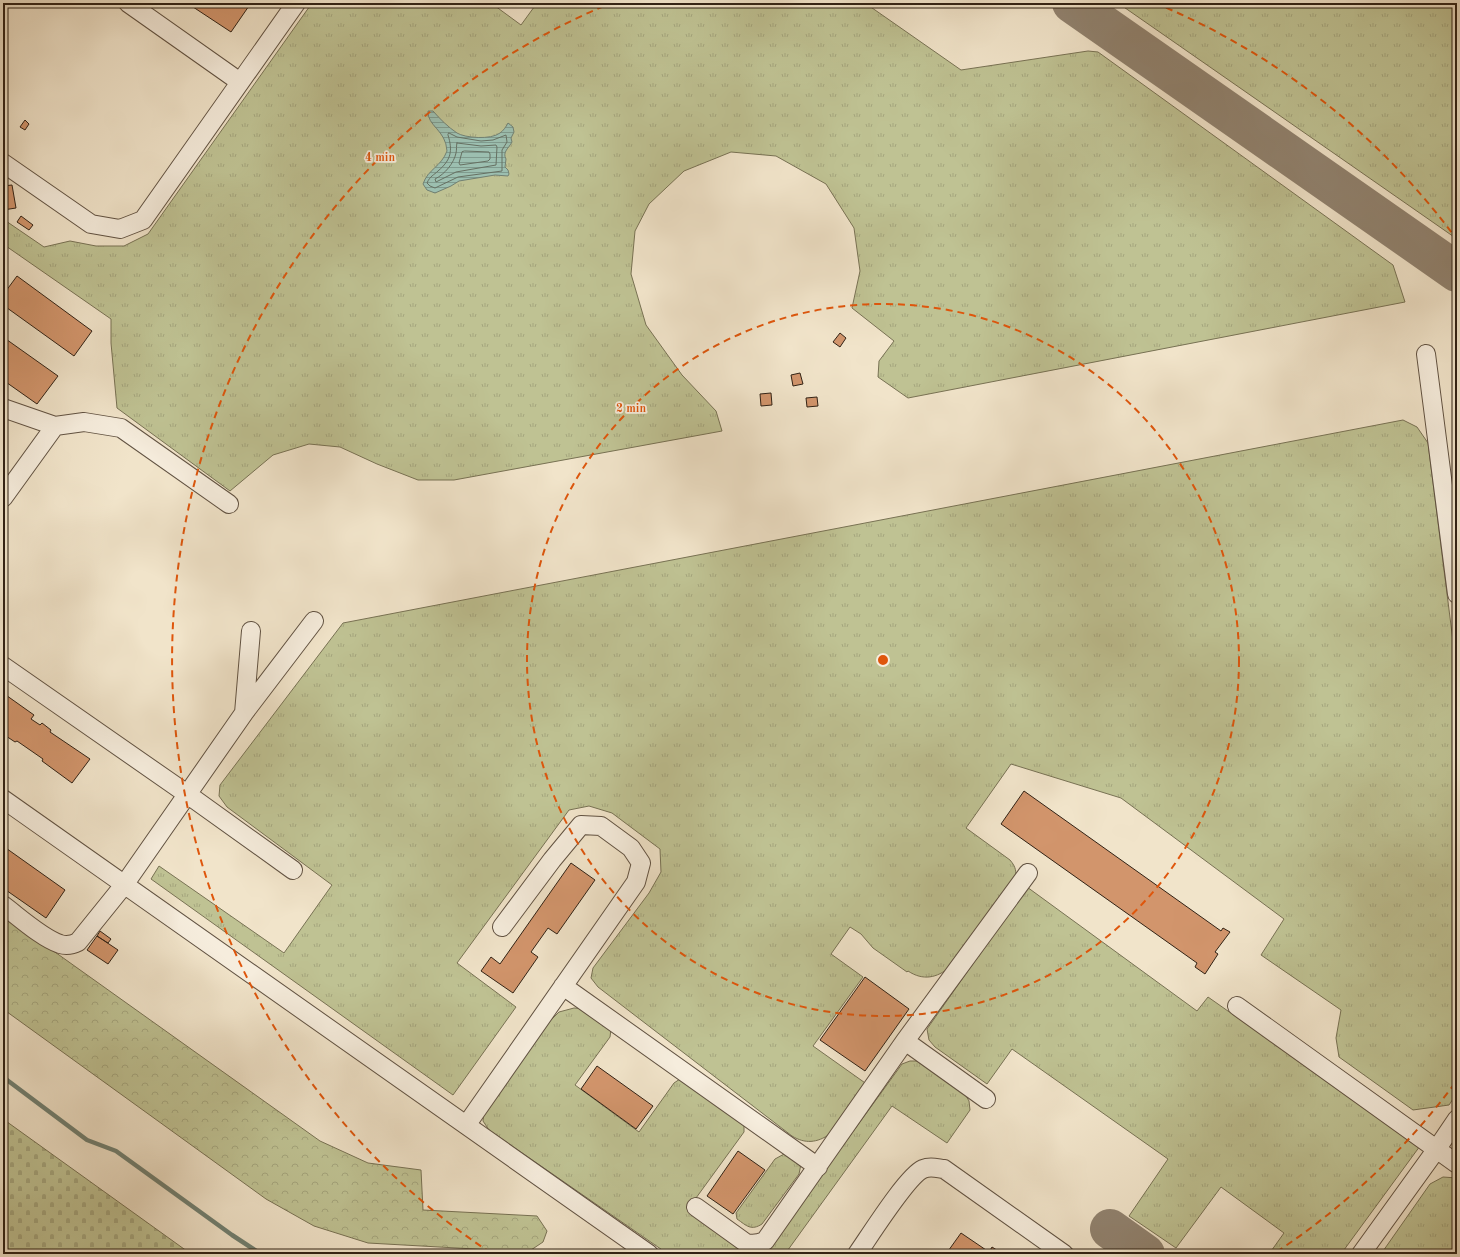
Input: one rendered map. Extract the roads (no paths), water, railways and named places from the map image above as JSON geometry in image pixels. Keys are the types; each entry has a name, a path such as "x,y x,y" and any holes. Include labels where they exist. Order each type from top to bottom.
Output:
{"lane":[{"path":"128,3 240,82"},
{"path":"3,163 90,224 120,229 143,220 296,3"},
{"path":"1426,354 1457,594"},
{"path":"3,408 55,426 84,422 121,428 229,504"},
{"path":"3,498 55,426"},
{"path":"3,905 48,939 61,945 71,946 78,942 124,885 244,713 314,621"},
{"path":"244,713 251,632"},
{"path":"3,666 293,870"},
{"path":"3,799 467,1124 649,1254"},
{"path":"467,1124 636,882 641,863 631,848 602,826 581,825 552,860 502,927"},
{"path":"696,1207 746,1242 759,1244 770,1235 905,1041 1028,873"},
{"path":"563,986 818,1167"},
{"path":"1237,1006 1457,1164"},
{"path":"905,1041 986,1099"},
{"path":"1361,1254 1457,1119"},
{"path":"857,1254 910,1180 922,1169 932,1167 944,1169 1064,1254"}],"water":[{"path":"428,111 433,111 454,131 466,136 478,138 491,137 501,132 508,123 513,127 514,132 511,138 512,142 505,154 505,167 508,170 508,176 495,175 459,181 435,193 427,190 423,184 425,179 441,161 447,151 443,138 430,121"}],"waterway":[{"path":"3,1077 87,1140 116,1151 232,1235 261,1254"}]}
